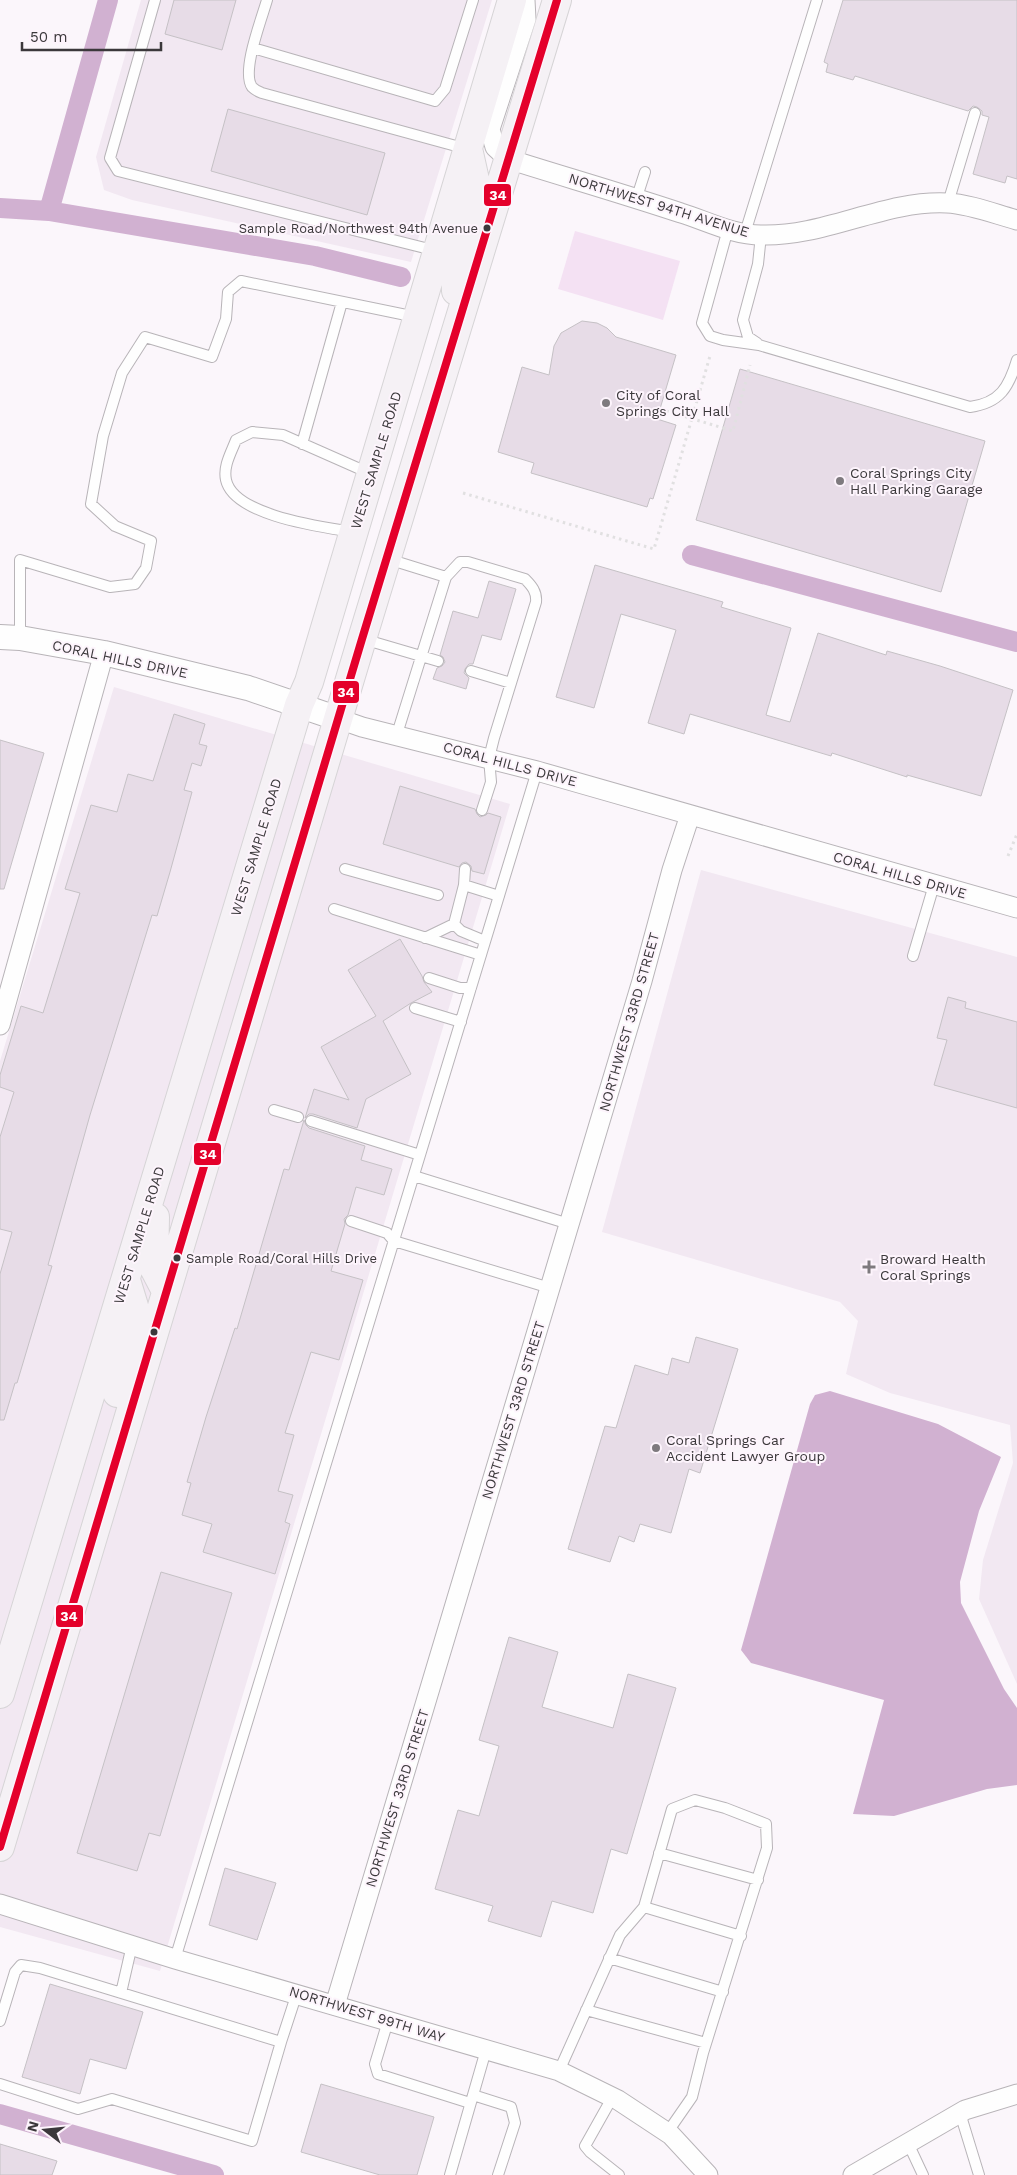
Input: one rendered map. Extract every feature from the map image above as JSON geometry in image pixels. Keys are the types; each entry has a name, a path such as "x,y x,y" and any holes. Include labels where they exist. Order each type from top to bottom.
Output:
{"main road":[{"name":"WEST SAMPLE ROAD","path":"0,1694 299,705 309,682 372,474 512,0"},
{"path":"0,1847 362,639 557,0"},
{"path":"457,327 455,267 477,189 468,150"},
{"path":"156,1181 154,1268 166,1291"},
{"path":"104,1500 111,1414 137,1316 126,1280"}],"street":[{"path":"508,159 495,147 490,129 526,19 525,0"},
{"name":"NORTHWEST 94TH AVENUE","path":"508,159 744,233 815,228 882,211 924,203 948,203 1017,220"},
{"name":"CORAL HILLS DRIVE","path":"10,637 104,654 248,688 362,727 397,734 537,771 1017,908"},
{"path":"0,1025 104,654"},
{"name":"NORTHWEST 33RD STREET","path":"335,2005 642,981 672,870 690,815"},
{"name":"NORTHWEST 99TH WAY","path":"0,1904 175,1959 298,1993 559,2071 612,2098 667,2133 708,2175"},
{"path":"857,2174 960,2113 1017,2094"}],"lane":[{"path":"155,0 110,158 118,171 438,252"},
{"path":"267,0 253,48 249,76 252,87 262,94 468,150"},
{"path":"253,48 435,100 445,89 473,0"},
{"path":"817,0 744,233 702,323 710,336 723,340 760,345 970,407 981,406 999,396 1010,382 1017,360"},
{"path":"948,203 975,113"},
{"path":"636,200 645,172"},
{"path":"744,233 758,264 743,320 748,337 760,345"},
{"path":"10,637 20,560 110,587 134,584 146,568 151,541 115,526 90,504 103,436 122,373 145,337 212,357 226,319 228,292 241,281 418,318"},
{"path":"302,444 342,302"},
{"path":"354,532 300,523 258,511 236,496 226,483 225,469 236,440 252,432 283,435 372,474"},
{"path":"387,558 446,577"},
{"path":"397,734 446,577 460,562 468,562 525,579 532,586 536,595 536,602 489,758 491,782 483,808"},
{"path":"362,639 438,661"},
{"path":"471,671 511,683"},
{"path":"175,1959 288,1583 537,771"},
{"path":"345,869 438,895"},
{"path":"425,938 454,924 466,869"},
{"path":"464,885 499,896"},
{"path":"913,956 934,885"},
{"path":"334,910 481,955"},
{"path":"454,924 461,931 485,941"},
{"path":"429,978 460,988 471,988"},
{"path":"415,1008 461,1022"},
{"path":"274,1110 298,1117"},
{"path":"311,1121 420,1155"},
{"path":"414,1176 569,1224"},
{"path":"352,1221 387,1233 394,1242 550,1288"},
{"path":"559,2071 620,1935 644,1907 672,1809 695,1800 725,1808 766,1824 767,1848 741,1936 706,2042 692,2097 667,2133"},
{"path":"659,1853 758,1880"},
{"path":"644,1907 741,1936"},
{"path":"121,1992 132,1945"},
{"path":"609,1958 722,1992"},
{"path":"0,2021 15,1972 21,1965 40,1968 281,2042"},
{"path":"0,2084 78,2109 112,2098 252,2141 281,2042 298,1993"},
{"path":"586,2010 706,2042"},
{"path":"388,2021 375,2064 378,2074 472,2099 511,2107 515,2123 498,2175"},
{"path":"450,2175 486,2050"},
{"path":"612,2098 585,2146 619,2175"},
{"path":"960,2113 978,2175"},
{"path":"908,2143 923,2175"}],"path":[{"path":"463,493 654,549 710,356"},
{"path":"660,409 733,431 750,365"},
{"path":"1008,856 1017,834"}],"shaded area":[{"path":"141,0 492,0 411,262 132,200 104,190 96,157"},
{"path":"575,231 680,261 663,320 558,289"},
{"path":"114,687 510,804 160,1971 0,1927 0,1061"},
{"name":"Broward Health Coral Springs","path":"701,870 1017,957 1017,1684 979,1599 983,1560 1013,1463 1010,1425 890,1393 846,1374 858,1321 840,1302 602,1232"},
{"path":"830,1391 938,1424 1001,1457 979,1511 960,1582 961,1603 1004,1689 1017,1708 1017,1785 987,1789 894,1816 853,1814 884,1700 751,1663 741,1650 810,1404 815,1395"}],"building":[{"path":"174,0 236,0 222,50 165,34"},
{"path":"843,0 1017,0 1017,179 1007,176 1005,183 973,174 989,117 982,115 982,111 977,107 973,106 968,111 855,76 853,80 826,72 828,64 824,62"},
{"path":"228,109 385,153 367,215 211,171"},
{"path":"582,321 597,323 607,328 616,337 676,355 657,419 676,425 653,499 650,498 647,507 531,473 534,463 498,452 522,367 549,375 554,346 561,333"},
{"name":"Coral Springs City Hall Parking Garage","path":"740,369 985,441 941,592 696,520"},
{"path":"595,565 723,602 721,607 791,628 766,715 790,722 818,633 886,655 887,651 940,666 1013,690 981,796 907,775 907,777 832,753 831,756 690,714 684,734 648,723 676,630 621,614 594,708 556,697"},
{"path":"489,581 516,589 501,640 482,635 473,664 469,664 465,669 464,673 469,678 466,689 433,679 437,668 445,662 440,655 453,611 478,618"},
{"path":"174,714 205,724 199,744 207,746 201,766 192,763 184,790 192,792 170,872 157,916 152,915 90,1115 48,1265 52,1266 17,1383 15,1383 4,1420 0,1420 0,1274 12,1232 0,1229 0,1137 14,1092 0,1087 0,1075 21,1006 43,1013 80,893 65,889 91,805 117,812 128,774 153,781"},
{"path":"0,740 44,753 4,889 0,889"},
{"path":"400,786 475,809 480,817 488,813 501,817 484,874 472,871 471,866 466,862 462,863 459,867 383,844"},
{"path":"400,939 424,982 432,992 383,1021 411,1074 366,1099 357,1128 313,1114 309,1114 305,1118 314,1089 349,1100 321,1047 376,1016 348,970"},
{"path":"948,997 966,1002 965,1008 1017,1022 1017,1108 934,1085 947,1040 937,1038"},
{"path":"304,1120 309,1128 365,1146 361,1160 392,1169 384,1195 356,1187 348,1215 344,1219 345,1224 331,1271 363,1280 339,1360 311,1352 285,1433 294,1435 278,1491 293,1495 285,1522 290,1524 275,1574 203,1552 212,1524 182,1515 191,1483 187,1482 206,1417 235,1328 237,1329 284,1169 289,1170"},
{"path":"696,1337 738,1349 700,1473 689,1469 671,1533 640,1524 634,1542 619,1536 610,1562 568,1549 605,1426 616,1428 635,1365 668,1375 672,1358 689,1363"},
{"path":"161,1572 232,1593 160,1836 149,1833 137,1871 77,1853"},
{"path":"509,1637 558,1652 542,1707 613,1728 628,1674 676,1688 627,1854 611,1849 593,1913 552,1901 541,1937 488,1921 493,1906 435,1889 458,1810 479,1816 499,1746 479,1740"},
{"path":"225,1868 276,1883 257,1940 209,1925"},
{"path":"50,1984 143,2012 126,2069 90,2059 80,2094 22,2077"},
{"path":"321,2084 434,2117 417,2175 380,2175 301,2152"},
{"path":"0,2144 57,2161 52,2175 0,2175"}],"waterway":[{"path":"49,211 108,0"},
{"path":"0,208 49,211 315,256 401,277"},
{"path":"692,555 1017,642"},
{"path":"0,2114 214,2175"}],"transit line":[{"name":"34","path":"0,1847 362,639 557,0"}],"place":[{"name":"Sample Road/Northwest 94th Avenue","path":"487,228"},
{"name":"City of Coral Springs City Hall","path":"606,403"},
{"name":"Coral Springs City Hall Parking Garage","path":"840,481"},
{"name":"Sample Road/Coral Hills Drive","path":"177,1258"},
{"name":"Broward Health Coral Springs","path":"869,1267"},
{"name":"Coral Springs Car Accident Lawyer Group","path":"656,1448"}]}
